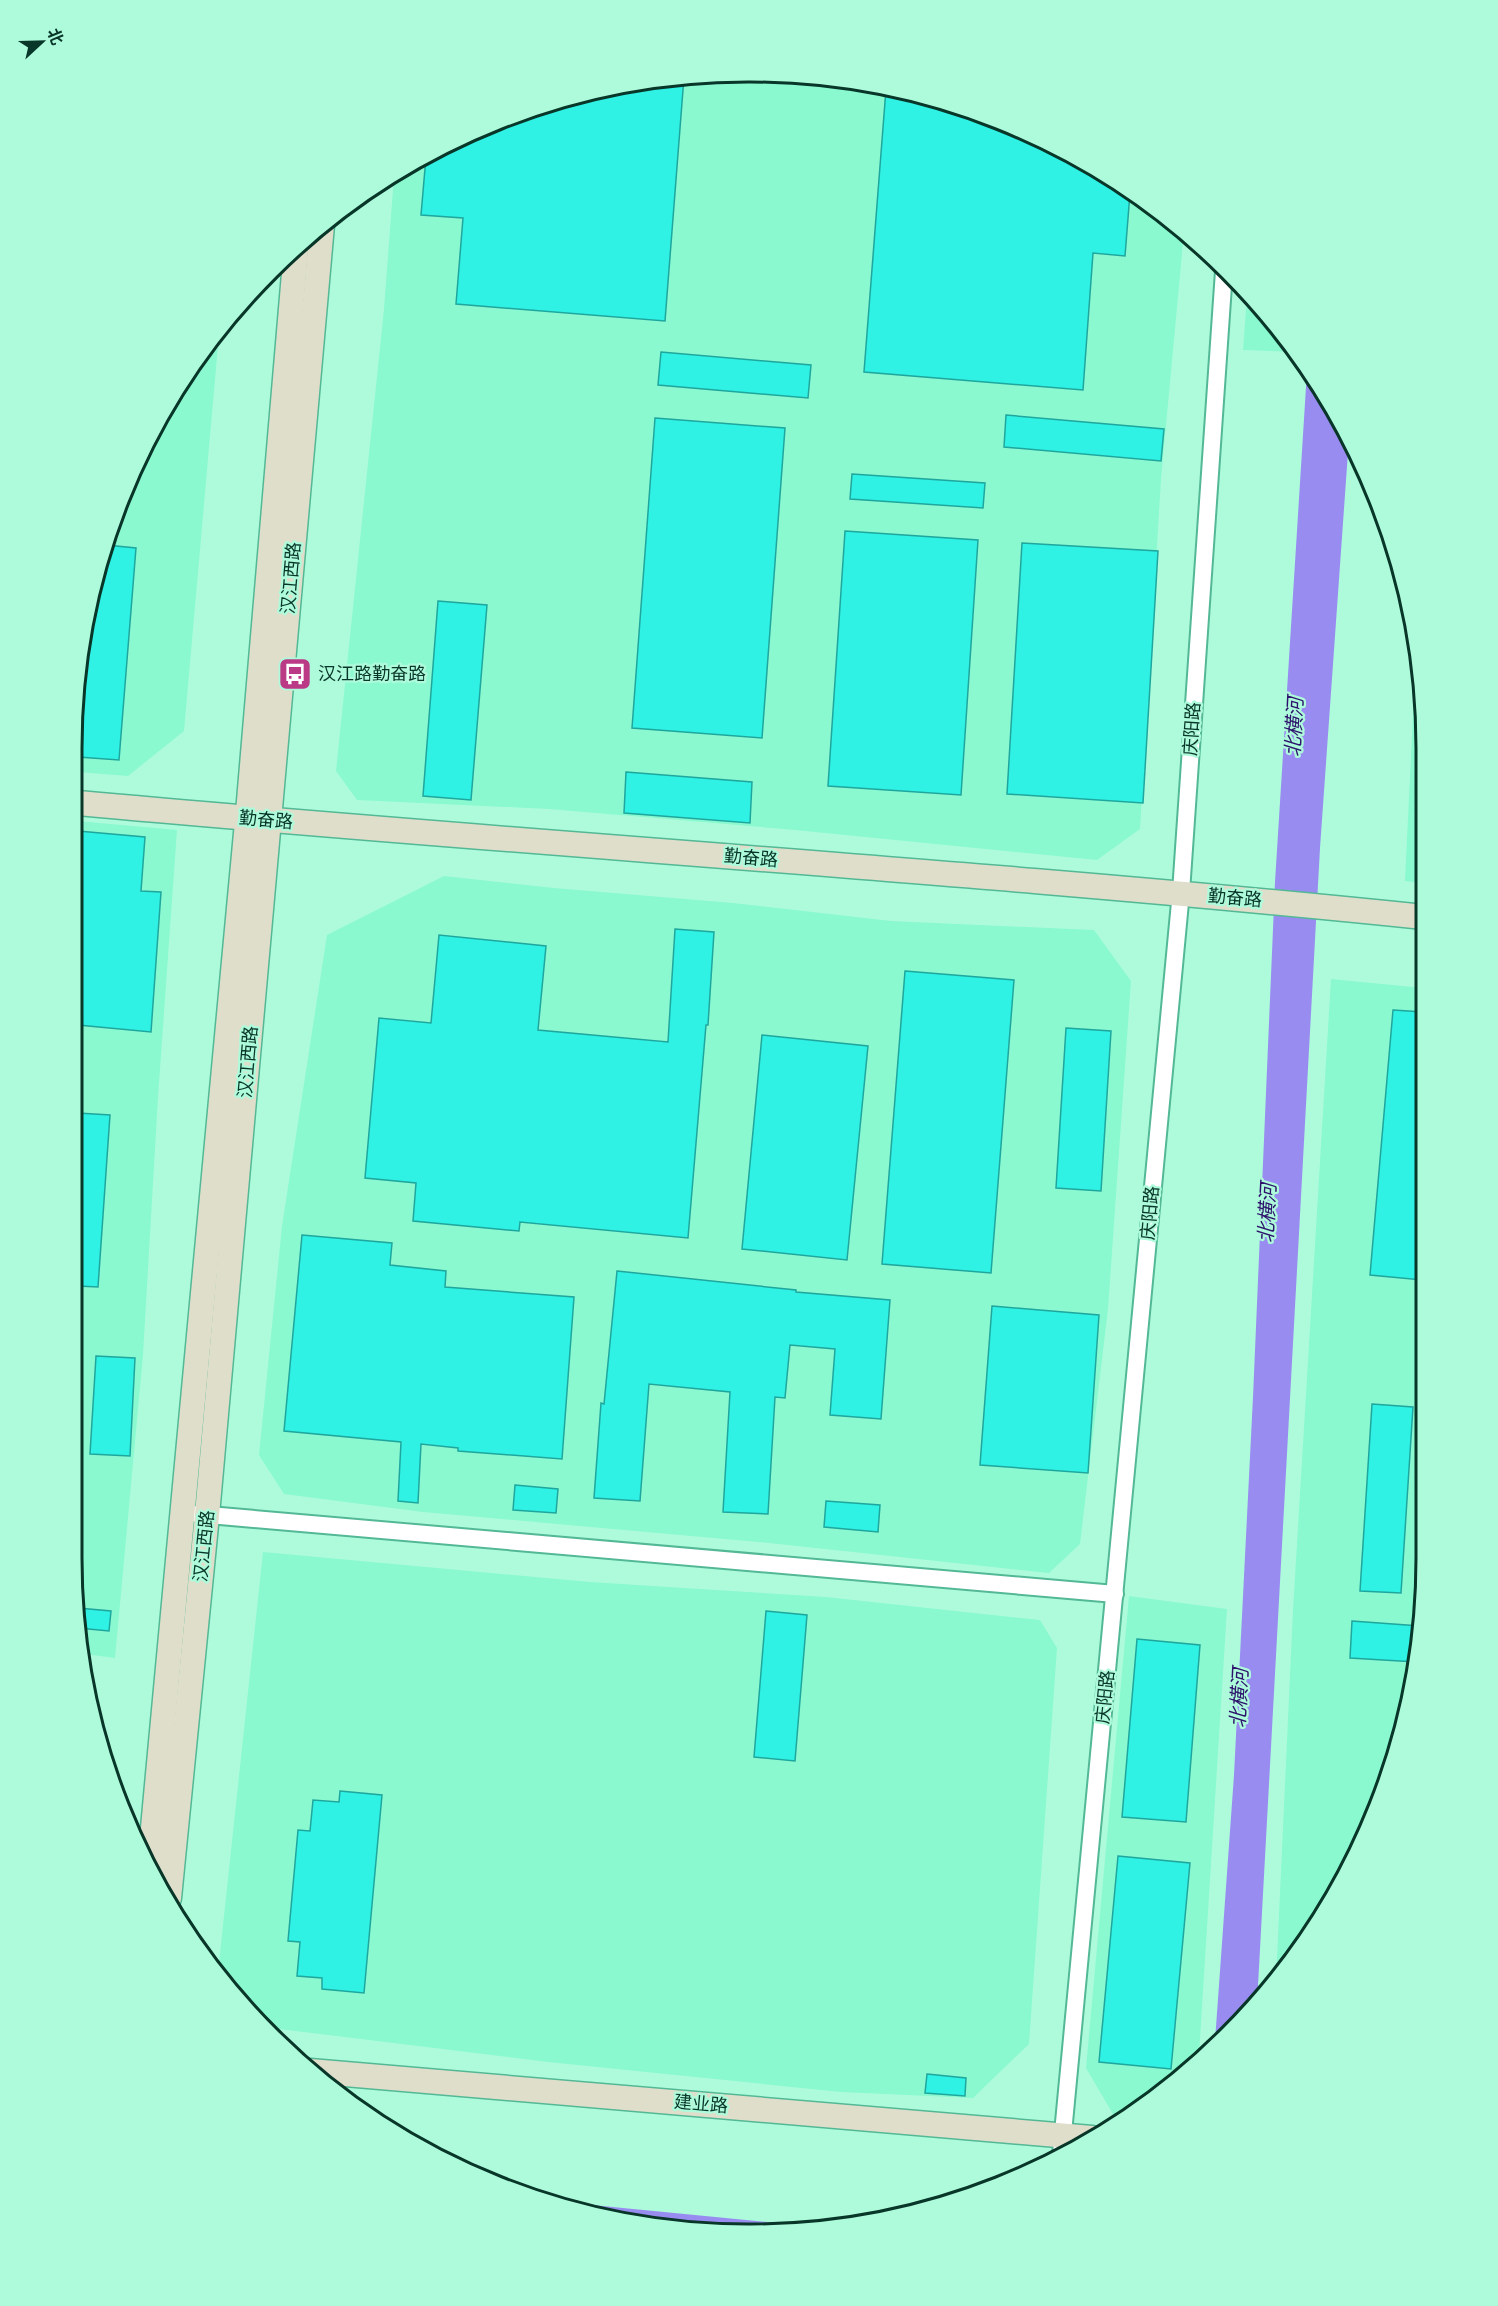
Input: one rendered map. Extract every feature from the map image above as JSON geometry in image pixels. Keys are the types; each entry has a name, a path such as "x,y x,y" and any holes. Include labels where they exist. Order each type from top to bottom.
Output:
{"main road":[{"name":"汉江西路","path":"170,1886 195,1514 197,1343 259,819 321,239"},
{"name":"汉江西路","path":"259,819 295,262"},
{"name":"勤奋路","path":"82,803 1181,892 1416,916"},
{"name":"汉江西路","path":"151,1852 195,1514"},
{"name":"建业路","path":"327,2073 1061,2145"}],"street":[{"name":"庆阳路","path":"1061,2145 1181,892 1223,281"},
{"path":"195,1514 1115,1594"}],"shaded area":[{"path":"749,82 793,84 879,95 922,105 1004,133 1044,151 1119,195 1155,220 1183,244 1161,479 1140,829 1097,860 795,830 549,809 357,800 336,771 384,309 393,186 454,151 535,118 576,105 662,88"},
{"path":"1246,306 1284,352 1243,350"},
{"path":"218,346 184,731 128,776 82,772 84,705 95,619 118,535 151,454 172,416"},
{"path":"1414,701 1416,882 1405,881"},
{"path":"82,821 177,830 143,1355 115,1658 90,1655 82,1557"},
{"path":"444,876 733,903 891,921 1094,930 1131,981 1108,1309 1080,1544 1049,1573 769,1543 423,1512 284,1494 259,1455 282,1226 327,935"},
{"path":"1331,979 1416,987 1416,1557 1410,1644 1393,1730 1365,1812 1326,1890 1277,1965 1293,1610"},
{"path":"263,1552 590,1582 826,1597 1040,1620 1057,1648 1029,2044 973,2098 841,2092 548,2062 279,2029 219,1962"},
{"path":"1129,1596 1227,1609 1199,2047 1155,2086 1114,2114 1086,2068"}],"water":[{"name":"北横河","path":"1306,384 1348,456 1320,848 1258,1987 1216,2032 1234,1775 1275,882"},
{"path":"594,2205 775,2223 749,2224 662,2218"}],"building":[{"path":"683,86 665,321 456,304 463,218 421,215 425,167 454,151 494,133 576,105 619,95"},
{"path":"885,96 922,105 1004,133 1044,151 1129,202 1125,256 1093,253 1083,390 864,372"},
{"path":"661,352 811,365 808,398 658,385"},
{"path":"1006,415 1164,429 1161,461 1004,447"},
{"path":"655,418 785,428 762,738 632,728"},
{"path":"852,474 985,483 983,508 850,499"},
{"path":"845,531 978,540 961,795 828,786"},
{"path":"1022,543 1158,551 1143,803 1007,794"},
{"path":"115,546 136,548 119,760 82,757 88,662 95,619"},
{"path":"438,601 487,605 471,800 423,796"},
{"path":"626,772 752,782 750,823 624,813"},
{"path":"82,831 145,837 141,891 161,892 151,1032 82,1025"},
{"path":"675,929 714,932 708,1025 706,1025 688,1238 520,1222 519,1231 413,1221 416,1183 365,1178 379,1018 431,1023 439,935 546,946 538,1030 668,1042"},
{"path":"905,971 1014,980 991,1273 882,1264"},
{"path":"1393,1010 1416,1012 1416,1279 1370,1275"},
{"path":"1066,1028 1111,1031 1101,1191 1056,1188"},
{"path":"762,1035 868,1046 847,1260 742,1249"},
{"path":"82,1113 110,1115 98,1287 82,1286"},
{"path":"302,1235 392,1243 390,1265 446,1271 445,1287 574,1297 562,1459 458,1451 458,1448 421,1444 418,1503 398,1501 401,1442 284,1431"},
{"path":"617,1271 796,1290 796,1292 890,1300 881,1419 830,1415 835,1349 790,1345 785,1398 775,1397 768,1514 723,1512 730,1392 649,1384 640,1501 594,1498 601,1403 604,1404"},
{"path":"992,1306 1099,1315 1088,1473 980,1465"},
{"path":"96,1356 135,1358 130,1456 90,1454"},
{"path":"1372,1404 1413,1407 1401,1593 1360,1591"},
{"path":"515,1485 558,1489 556,1513 513,1510"},
{"path":"826,1501 880,1505 878,1532 824,1527"},
{"path":"85,1609 111,1611 109,1631 87,1629"},
{"path":"766,1611 807,1615 795,1761 754,1757"},
{"path":"1352,1621 1412,1625 1407,1661 1350,1658"},
{"path":"1137,1639 1200,1645 1186,1822 1122,1817"},
{"path":"340,1791 382,1795 364,1993 322,1989 322,1978 297,1976 300,1942 288,1941 298,1830 310,1831 313,1800 339,1802"},
{"path":"1118,1856 1190,1863 1171,2069 1099,2062"},
{"path":"927,2074 966,2078 965,2096 925,2093"}],"place":[{"name":"汉江路勤奋路","path":"295,674"}]}
